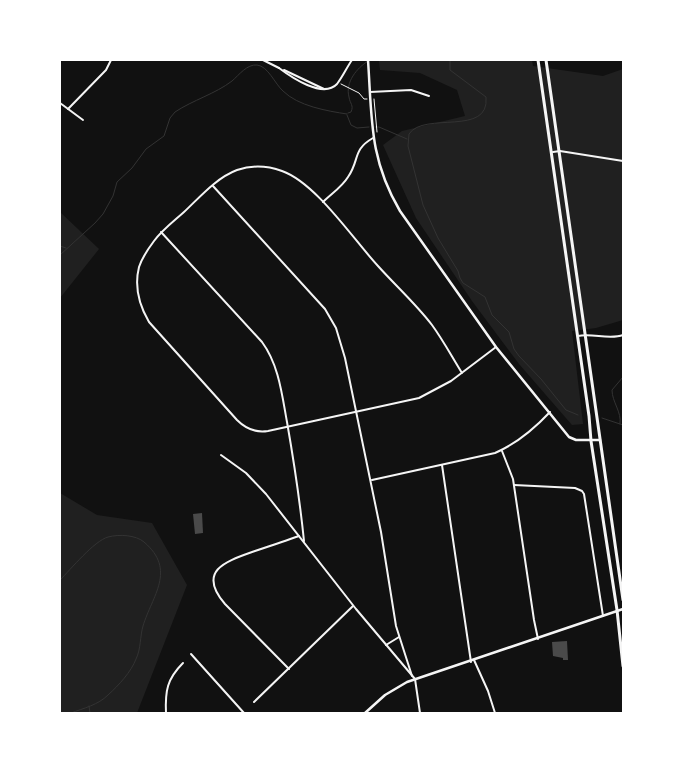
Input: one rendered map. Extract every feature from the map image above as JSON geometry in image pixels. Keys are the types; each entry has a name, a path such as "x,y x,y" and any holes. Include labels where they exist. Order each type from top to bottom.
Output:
{"main road":[{"path":"538,60 553,152 591,441 617,610 623,666"},
{"path":"546,60 623,600"},
{"path":"543,86 550,84"}],"street":[{"path":"68,109 102,75 111,60"},
{"path":"263,60 324,89 333,87 338,82 352,60"},
{"path":"368,60 373,138 382,174 397,206 496,346 571,438 576,440 600,440"},
{"path":"370,92 410,90 429,96"},
{"path":"60,103 82,120"},
{"path":"323,202 346,181 358,151 373,138"},
{"path":"553,152 560,151 623,161"},
{"path":"462,373 430,322 376,264 323,202 308,186 297,178 273,168 246,168 229,174 162,232 143,257 137,287 139,301 149,322 241,424 251,430 263,432 419,398 441,388 462,373 496,346"},
{"path":"213,186 328,313 341,341 371,481 399,637 412,676"},
{"path":"162,232 267,349 274,364 288,427 304,541"},
{"path":"578,336 622,336"},
{"path":"371,481 502,450 524,436 550,412"},
{"path":"502,450 509,464 514,485 538,639"},
{"path":"221,455 246,474 266,494 354,606 415,679 420,713"},
{"path":"442,465 472,661 488,691 495,713"},
{"path":"514,485 575,488 582,491 584,494 602,616"},
{"path":"289,669 225,604 214,589 213,579 220,566 229,560 299,536"},
{"path":"254,702 354,606"},
{"path":"365,713 392,690 415,679 623,609"},
{"path":"386,645 399,637"},
{"path":"191,654 244,713"},
{"path":"166,713 166,697 170,678 183,663"}],"path":[{"path":"338,82 364,99 368,99"},
{"path":"373,98 375,101 377,132"}],"shaded area":[{"path":"379,60 532,60 533,66 603,76 623,69 623,320 596,328 572,331 583,424 572,425 519,364 472,301 416,218 383,145 402,131 465,116 457,90 420,73 380,70"},
{"path":"60,212 99,249 60,298"},
{"path":"60,493 97,515 152,523 187,585 137,713 60,713"}],"building":[{"path":"202,513 203,533 195,534 193,514"},
{"path":"567,641 568,660 553,656 552,642"}],"waterway":[{"path":"450,60 450,70 486,97 484,109 478,116 467,120 428,124 417,127 409,134 408,146 423,205 438,238 463,283 485,297 492,315 509,332 514,349 519,356 566,410 578,415"},
{"path":"348,113 351,112 352,108 348,91 350,81 360,67 368,61"},
{"path":"60,255 103,214 113,196 117,182 132,168 146,149 164,136 170,118 175,112 225,86 250,66 257,65 265,68 283,91 305,104 347,114"},
{"path":"347,115 351,125 357,128 369,127"},
{"path":"375,127 407,139"},
{"path":"60,246 66,248"},
{"path":"620,424 620,415 612,390 623,377"},
{"path":"602,418 623,425"},
{"path":"60,580 96,544 108,537 117,536 132,537 144,542 154,552 161,573 156,594 143,626 138,655 131,669 120,683 100,701 71,713"},
{"path":"89,706 90,713"}]}
